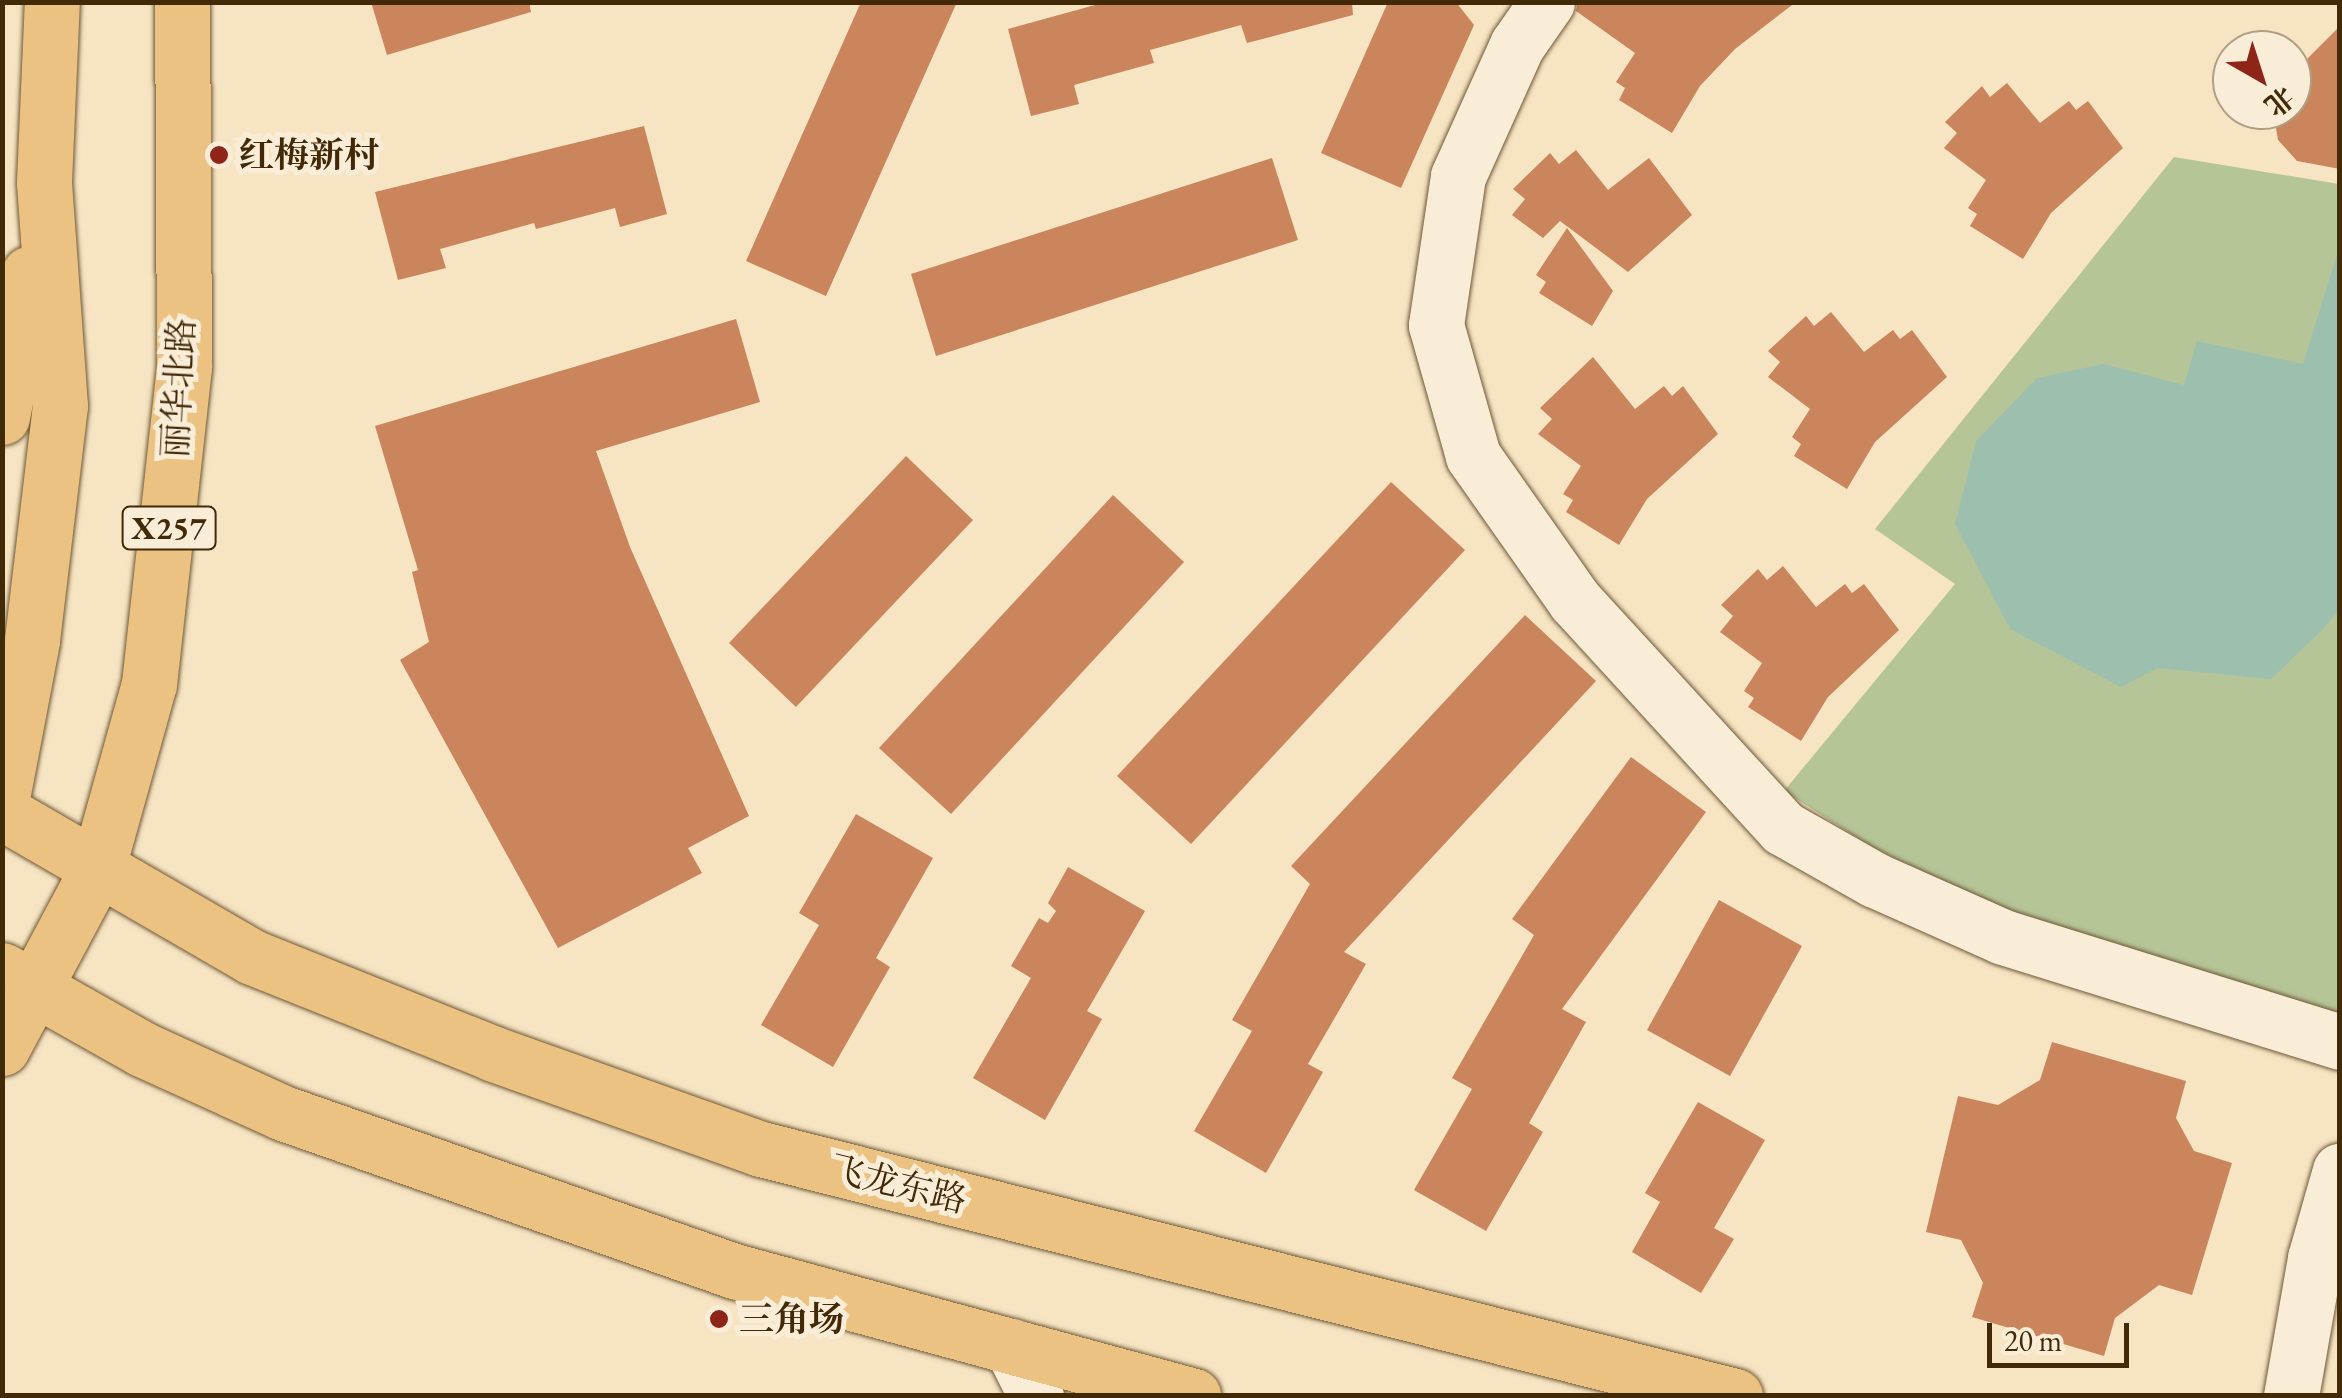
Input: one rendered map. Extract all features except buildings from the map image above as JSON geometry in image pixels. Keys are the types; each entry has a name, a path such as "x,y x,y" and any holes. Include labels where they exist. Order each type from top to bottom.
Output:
{"main road":[{"path":"2,798 32,640 60,406 44,182 52,2"},
{"name":"丽华北路","path":"2,1048 20,980 97,870 149,684 184,367 182,2"},
{"path":"2,416 44,182"},
{"name":"飞龙东路","path":"2,812 252,957 494,1054 760,1149 1735,1396"},
{"path":"20,980 142,1049 283,1113 734,1271 1193,1396"}],"street":[{"path":"1547,2 1516,44 1458,176 1436,325 1473,456 1575,601 1782,828 1875,880 2003,937 2340,1042"},
{"path":"2290,1396 2314,1258 2340,1170"},
{"path":"1012,1346 1036,1396"}],"shaded area":[{"path":"2174,157 2339,184 2339,1017 2019,916 1875,849 1784,791 1955,584 1875,529"},
{"path":"2339,248 2340,608 2323,629 2271,679 2157,668 2121,687 2010,629 1955,524 1976,441 2037,378 2103,364 2184,385 2197,341 2303,364"}],"place":[{"name":"红梅新村","path":"219,155"},
{"name":"三角场","path":"719,1319"}]}
